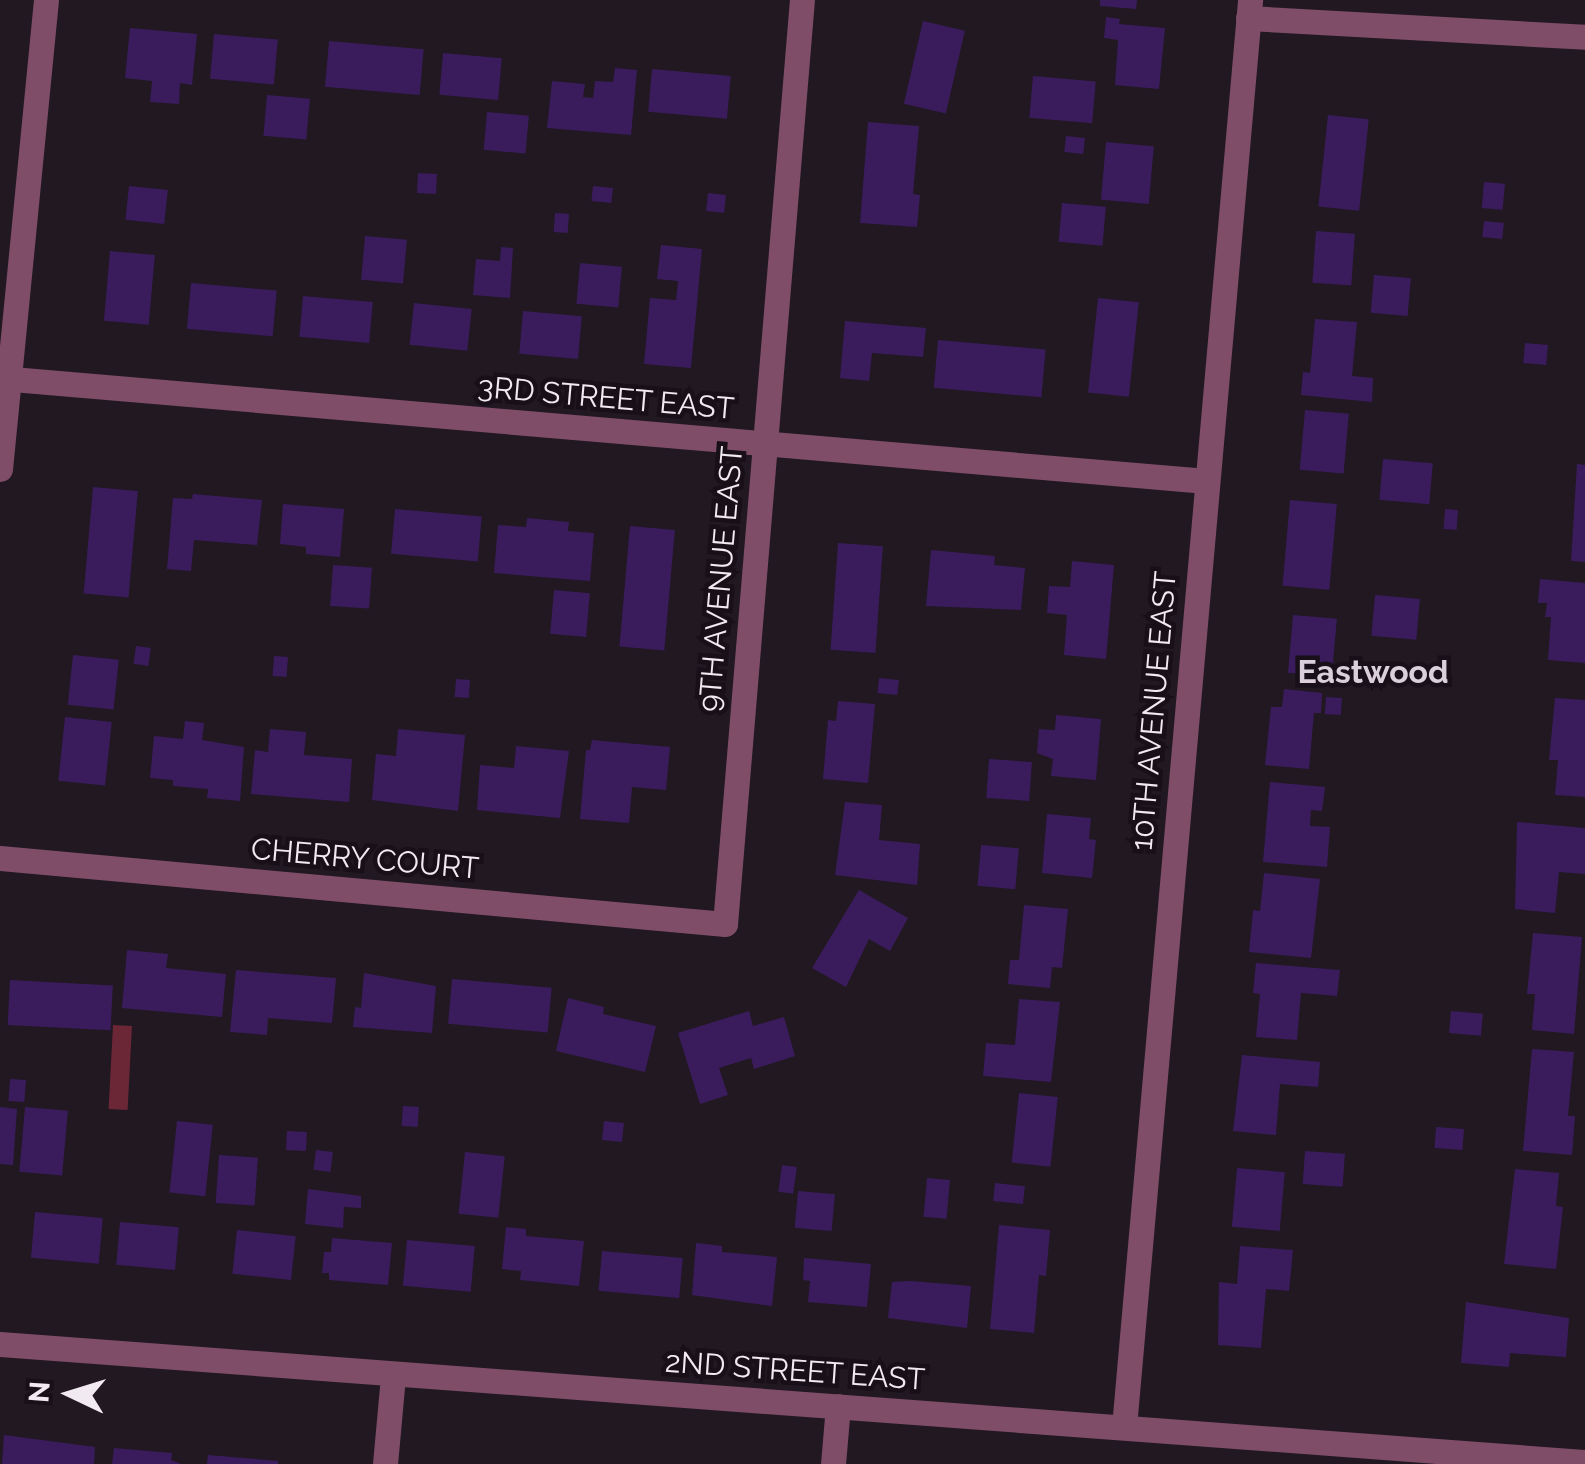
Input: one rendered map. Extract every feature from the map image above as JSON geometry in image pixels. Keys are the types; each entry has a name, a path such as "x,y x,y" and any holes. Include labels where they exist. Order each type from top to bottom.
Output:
{"street":[{"path":"0,469 5,378 46,0"},
{"name":"9TH AVENUE EAST","path":"724,924 802,0"},
{"path":"1249,9 1585,38"},
{"name":"10TH AVENUE EAST","path":"1124,1428 1249,9"},
{"name":"3RD STREET EAST","path":"5,378 1207,481"},
{"name":"CHERRY COURT","path":"0,858 724,924"},
{"name":"2ND STREET EAST","path":"0,1344 1124,1428 1295,1452 1585,1462"},
{"path":"384,1464 393,1376"},
{"path":"833,1464 838,1406"}],"shaded area":[{"path":"113,1025 132,1026 128,1110 109,1109"}],"building":[{"path":"1100,0 1137,0 1136,9 1100,6"},
{"path":"1106,17 1120,19 1119,24 1165,28 1159,89 1115,85 1118,40 1104,38"},
{"path":"923,21 965,31 946,113 904,104"},
{"path":"130,28 197,34 192,85 180,83 179,104 150,102 152,81 125,78"},
{"path":"214,34 278,40 274,84 210,79"},
{"path":"329,41 424,49 420,95 325,87"},
{"path":"443,53 502,58 498,100 439,95"},
{"path":"615,68 637,70 631,135 547,128 552,81 585,84 583,97 593,98 595,81 613,82"},
{"path":"652,69 731,76 727,119 648,112"},
{"path":"1033,76 1096,81 1092,123 1029,118"},
{"path":"267,95 310,99 306,140 263,136"},
{"path":"487,112 529,116 526,154 484,150"},
{"path":"1328,115 1369,119 1359,211 1318,206"},
{"path":"868,122 919,126 913,194 920,195 917,227 860,223"},
{"path":"1066,136 1085,138 1083,154 1064,152"},
{"path":"1106,142 1154,146 1149,204 1101,200"},
{"path":"418,173 437,174 436,194 417,193"},
{"path":"1484,182 1505,184 1503,210 1482,208"},
{"path":"129,186 168,190 164,224 125,220"},
{"path":"593,186 613,188 611,203 591,201"},
{"path":"708,193 726,195 724,213 706,211"},
{"path":"1062,203 1106,207 1102,246 1059,242"},
{"path":"555,213 569,214 568,233 554,232"},
{"path":"1484,221 1504,223 1502,239 1482,237"},
{"path":"1316,231 1355,234 1351,286 1312,283"},
{"path":"365,236 407,240 403,283 361,280"},
{"path":"661,245 702,249 691,368 644,364 650,298 676,300 678,281 657,279"},
{"path":"501,247 513,248 510,298 473,295 476,259 500,261"},
{"path":"110,251 155,255 149,325 104,321"},
{"path":"580,263 622,267 618,308 576,304"},
{"path":"1374,275 1411,278 1408,316 1371,313"},
{"path":"191,283 277,290 273,336 187,329"},
{"path":"303,296 373,302 369,343 299,337"},
{"path":"1098,298 1139,302 1129,397 1088,392"},
{"path":"414,303 472,309 467,351 410,345"},
{"path":"523,311 582,316 578,359 519,354"},
{"path":"1315,319 1357,322 1352,376 1373,378 1372,402 1301,395 1303,372 1310,373"},
{"path":"845,321 926,328 923,357 872,353 869,381 840,378"},
{"path":"938,340 1046,349 1041,397 934,388"},
{"path":"1525,343 1548,345 1546,365 1523,363"},
{"path":"1305,410 1349,414 1344,474 1300,470"},
{"path":"1383,459 1433,463 1429,504 1379,500"},
{"path":"1577,464 1585,465 1585,562 1571,561"},
{"path":"93,487 138,491 129,598 84,594"},
{"path":"193,494 262,500 257,545 194,540 191,571 167,569 173,498 192,499"},
{"path":"1290,500 1337,504 1329,590 1283,586"},
{"path":"283,504 344,509 340,557 306,554 306,547 280,544"},
{"path":"395,509 482,517 478,561 391,554"},
{"path":"1445,509 1458,510 1457,530 1444,529"},
{"path":"527,518 569,522 568,531 594,533 590,581 494,573 498,525 526,527"},
{"path":"630,526 675,530 664,650 619,647"},
{"path":"838,543 883,546 875,653 831,650"},
{"path":"931,550 995,556 994,565 1025,568 1021,610 926,606"},
{"path":"1072,561 1114,565 1106,659 1064,655 1067,615 1047,613 1049,586 1070,587"},
{"path":"333,565 372,568 369,609 330,606"},
{"path":"1540,579 1585,583 1585,663 1548,660 1551,617 1545,617 1547,603 1538,603"},
{"path":"554,590 590,593 586,637 550,634"},
{"path":"1375,595 1420,599 1416,640 1371,636"},
{"path":"1293,615 1337,619 1332,677 1288,673"},
{"path":"136,646 151,648 148,666 133,664"},
{"path":"73,655 119,660 114,710 68,705"},
{"path":"274,656 288,657 287,677 273,676"},
{"path":"879,678 899,680 897,695 877,693"},
{"path":"456,679 470,680 469,698 455,697"},
{"path":"1284,689 1322,693 1321,713 1314,713 1309,769 1265,765 1271,707 1282,707"},
{"path":"1326,697 1342,698 1341,715 1325,714"},
{"path":"1555,698 1585,700 1585,797 1555,795 1558,760 1549,760"},
{"path":"838,701 875,704 868,783 823,779 828,720 836,721"},
{"path":"1056,715 1101,719 1096,780 1051,776 1053,759 1037,753 1039,729 1055,730"},
{"path":"65,717 112,722 105,786 58,781"},
{"path":"185,721 204,723 202,740 244,747 240,801 207,798 208,789 173,786 173,780 150,778 154,736 183,739"},
{"path":"270,729 306,732 304,755 352,759 349,802 251,794 255,750 268,752"},
{"path":"398,729 465,735 458,811 372,800 376,754 396,756"},
{"path":"592,740 670,747 666,790 632,787 629,823 580,819 586,750 590,750"},
{"path":"516,746 569,751 560,818 477,810 480,765 514,768"},
{"path":"989,759 1032,762 1029,801 986,798"},
{"path":"1270,782 1325,787 1322,811 1311,810 1310,826 1330,827 1327,867 1263,862"},
{"path":"845,802 882,805 879,840 920,844 917,885 835,875"},
{"path":"1047,814 1091,818 1089,839 1096,840 1092,878 1042,873"},
{"path":"1517,822 1585,828 1585,874 1559,872 1555,913 1515,909"},
{"path":"981,845 1019,848 1015,889 977,886"},
{"path":"1264,873 1320,879 1311,958 1249,952 1253,910 1260,911"},
{"path":"859,890 908,918 890,951 869,939 846,987 812,968"},
{"path":"1024,905 1068,909 1062,968 1052,967 1050,988 1008,984 1010,960 1019,960"},
{"path":"1533,933 1582,937 1574,1034 1532,1030 1535,994 1527,994"},
{"path":"127,950 168,954 166,968 226,974 222,1017 122,1008"},
{"path":"1256,963 1340,970 1337,996 1301,993 1297,1040 1256,1037 1260,994 1253,993"},
{"path":"236,970 336,978 332,1023 268,1018 267,1035 230,1032"},
{"path":"364,973 436,986 432,1033 353,1027 355,1007 361,1008"},
{"path":"452,979 552,988 548,1033 448,1024"},
{"path":"10,980 113,985 111,1030 8,1025"},
{"path":"568,998 604,1007 603,1014 656,1026 645,1072 556,1051"},
{"path":"1019,999 1060,1002 1051,1082 983,1076 986,1043 1015,1045"},
{"path":"749,1011 753,1026 784,1017 795,1056 754,1069 751,1058 719,1068 728,1095 700,1104 678,1033"},
{"path":"1451,1011 1483,1014 1481,1036 1449,1033"},
{"path":"1532,1049 1574,1052 1568,1116 1575,1116 1572,1155 1523,1151"},
{"path":"1242,1055 1320,1062 1318,1087 1280,1084 1276,1135 1233,1131"},
{"path":"10,1079 26,1080 24,1102 8,1101"},
{"path":"1019,1093 1058,1097 1050,1167 1012,1163"},
{"path":"403,1106 419,1107 418,1127 402,1126"},
{"path":"0,1107 17,1109 13,1165 0,1164"},
{"path":"25,1107 68,1111 62,1176 19,1172"},
{"path":"177,1121 213,1125 205,1196 169,1193"},
{"path":"604,1121 624,1123 622,1142 602,1140"},
{"path":"1436,1127 1464,1129 1462,1150 1435,1148"},
{"path":"287,1131 307,1132 306,1151 286,1150"},
{"path":"316,1150 333,1152 330,1172 314,1170"},
{"path":"1305,1151 1345,1154 1343,1187 1303,1184"},
{"path":"465,1152 505,1156 498,1218 459,1214"},
{"path":"219,1155 258,1158 255,1206 216,1203"},
{"path":"782,1165 797,1167 793,1194 778,1192"},
{"path":"1237,1168 1285,1172 1280,1231 1232,1227"},
{"path":"1515,1169 1559,1173 1556,1206 1563,1207 1556,1269 1504,1264"},
{"path":"927,1178 950,1180 947,1219 924,1217"},
{"path":"995,1183 1025,1186 1023,1204 993,1201"},
{"path":"308,1189 361,1196 361,1208 344,1207 343,1228 305,1224"},
{"path":"798,1191 835,1194 832,1231 795,1228"},
{"path":"35,1212 103,1218 99,1264 31,1258"},
{"path":"120,1222 179,1227 175,1270 116,1265"},
{"path":"999,1225 1050,1230 1046,1276 1039,1275 1034,1333 990,1329"},
{"path":"506,1227 526,1229 526,1236 584,1241 579,1286 520,1280 521,1271 502,1269"},
{"path":"237,1230 296,1236 291,1280 232,1274"},
{"path":"332,1238 392,1243 388,1285 329,1280 329,1273 322,1273 324,1252 331,1252"},
{"path":"407,1240 475,1246 471,1292 403,1286"},
{"path":"696,1243 722,1246 722,1252 777,1257 772,1306 692,1295"},
{"path":"1240,1246 1293,1250 1289,1291 1266,1289 1261,1348 1218,1345 1219,1282 1237,1284"},
{"path":"602,1251 683,1258 679,1298 599,1291"},
{"path":"804,1258 871,1264 867,1307 808,1302 810,1281 803,1280"},
{"path":"892,1282 971,1286 967,1328 888,1318"},
{"path":"1466,1302 1569,1318 1566,1357 1510,1353 1509,1367 1461,1363"},
{"path":"4,1435 95,1447 94,1464 2,1464"},
{"path":"114,1448 172,1453 171,1460 181,1464 112,1464"},
{"path":"208,1455 278,1461 278,1464 207,1464"}],"district":[{"name":"Eastwood","path":"1373,672"}]}
